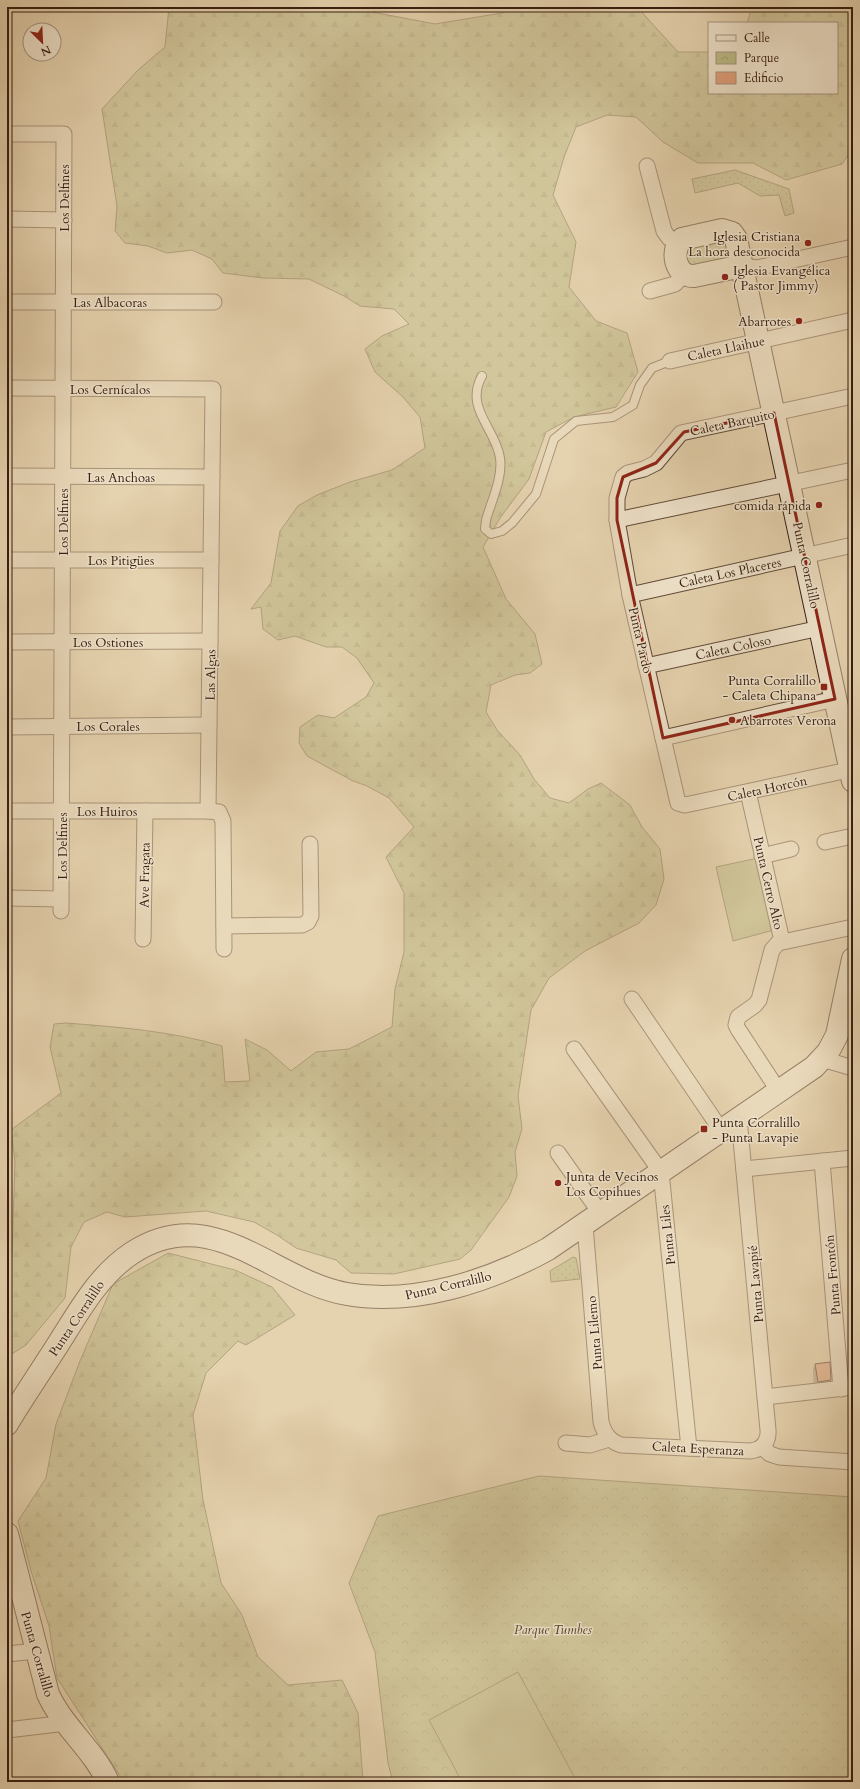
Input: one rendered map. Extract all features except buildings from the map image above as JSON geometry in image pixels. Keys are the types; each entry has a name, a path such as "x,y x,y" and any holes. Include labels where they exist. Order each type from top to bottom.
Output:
{"street":[{"name":"Los Delfines","path":"7,134 64,134 61,905 7,898"},
{"path":"647,166 664,231 670,238 678,242 675,253 679,268 684,274 694,276 742,266 757,268 853,247"},
{"path":"7,219 64,220"},
{"name":"Punta Corralillo","path":"678,242 687,237 722,230 732,233 736,239 852,773"},
{"path":"650,291 675,284 684,274"},
{"name":"Las Albacoras","path":"7,302 214,302"},
{"name":"Caleta Llaihue","path":"670,361 853,320"},
{"name":"Los Cernícalos","path":"7,388 213,389"},
{"name":"Las Algas","path":"208,811 213,389"},
{"name":"Caleta Barquito","path":"625,475 644,469 656,463 677,437 684,432 853,396"},
{"path":"617,520 853,470"},
{"name":"Punta Pardo","path":"625,475 617,498 617,520 630,595 677,800 680,805"},
{"name":"Las Anchoas","path":"7,476 212,477"},
{"name":"Caleta Los Placeres","path":"630,595 853,545"},
{"name":"Los Pitigües","path":"7,560 211,560"},
{"name":"Caleta Coloso","path":"646,666 820,628"},
{"name":"Los Ostiones","path":"7,642 210,641"},
{"path":"663,738 835,699"},
{"name":"Los Corales","path":"7,727 209,725"},
{"name":"Caleta Horcón","path":"680,805 852,773"},
{"name":"Punta Cerro Alto","path":"748,792 782,941 772,950 759,1000 755,1005 741,1014 736,1020 738,1029 778,1090"},
{"name":"Los Huiros","path":"7,811 208,811"},
{"name":"Ave Fragata","path":"143,940 145,811"},
{"path":"208,811 219,812 223,821 224,950"},
{"path":"825,842 853,836"},
{"path":"224,926 302,926 308,922 311,916 310,844"},
{"path":"762,856 791,850"},
{"path":"782,941 853,927"},
{"name":"Punta Corralillo","path":"7,1424 79,1311 99,1283 114,1267 131,1253 154,1241 187,1236 224,1241 252,1252 313,1284 346,1294 382,1297 415,1294 486,1278 515,1267 532,1258 593,1220 822,1059 828,1052 837,1035 853,959"},
{"path":"632,999 721,1130"},
{"name":"Punta Liles","path":"574,1049 661,1172 689,1448"},
{"path":"822,1059 853,1068"},
{"name":"Punta Lavapié","path":"739,1118 769,1434 762,1447"},
{"path":"558,1153 593,1220"},
{"path":"744,1169 853,1158"},
{"name":"Punta Frontón","path":"822,1161 847,1388"},
{"name":"Punta Lilemo","path":"593,1220 601,1422 609,1439"},
{"path":"765,1397 847,1388"},
{"path":"566,1443 590,1444 609,1439"},
{"name":"Caleta Esperanza","path":"609,1439 621,1445 750,1451 762,1447 770,1454 779,1457 853,1462"},
{"name":"Punta Corralillo","path":"7,1534 13,1583 36,1651 48,1694 59,1714 91,1753 108,1782"},
{"path":"7,1654 36,1651"},
{"path":"7,1730 66,1723"}],"lane":[{"path":"482,376 476,395 480,414 492,435 500,457 501,469 486,520 485,529 491,534 502,531 512,523 536,494 554,439 576,421 613,417 633,405 640,385 652,368 670,361"}],"highlighted area":[{"path":"774,413 835,699 663,738 617,520 617,498 623,477 656,463 684,432"}],"green space":[{"path":"169,7 369,7 372,12 435,24 502,13 515,7 637,7 678,52 708,52 708,94 838,94 838,22 747,22 752,7 853,7 853,148 842,164 786,180 753,163 698,163 663,142 636,117 607,115 576,127 564,157 553,195 576,242 569,287 596,321 627,333 638,372 616,407 574,417 546,432 529,479 500,518 483,547 506,599 535,634 542,664 530,673 515,675 491,685 486,712 497,730 520,755 534,779 550,798 569,803 588,789 601,783 630,805 642,827 660,849 664,879 656,905 639,923 585,951 549,978 531,1010 518,1096 522,1129 515,1152 517,1176 509,1197 471,1250 460,1259 394,1274 351,1273 336,1260 296,1248 254,1222 206,1211 125,1217 107,1212 84,1222 71,1247 65,1298 26,1345 7,1357 7,1255 12,1254 15,1162 11,1130 61,1093 50,1047 54,1024 66,1023 144,1030 222,1046 225,1082 250,1081 245,1039 267,1050 291,1071 316,1052 349,1049 392,1027 395,989 404,952 404,893 386,857 414,827 389,798 367,786 353,781 307,756 299,743 300,727 318,715 334,718 366,697 374,683 357,658 342,647 326,647 295,636 278,640 263,629 261,607 251,609 271,583 280,531 298,506 317,495 350,482 392,470 425,448 420,417 403,397 375,372 365,349 382,336 409,324 394,309 360,306 344,296 309,279 263,278 223,273 212,259 192,250 167,253 148,246 125,243 115,231 117,206 102,109 138,70 165,47"},
{"path":"735,170 789,189 794,213 785,216 779,195 760,196 738,183 695,193 692,179"},
{"path":"724,239 732,252 728,259 691,268 688,265 685,249"},
{"path":"758,858 774,930 733,941 716,867"},
{"path":"168,1253 235,1270 272,1287 295,1315 246,1345 238,1341 206,1373 193,1415 203,1500 221,1583 242,1615 258,1657 288,1685 342,1680 358,1713 363,1782 124,1782 57,1678 49,1626 31,1571 18,1521 46,1478 56,1424 80,1361 113,1284"},
{"path":"573,1257 576,1258 580,1279 551,1282 550,1271"},
{"name":"Parque Tumbes","path":"539,1476 853,1497 853,1782 393,1782 388,1763 375,1652 349,1583 378,1516"},
{"path":"518,1672 577,1782 462,1782 429,1720"}],"place":[{"name":"Iglesia Cristiana La hora desconocida","path":"808,243"},
{"name":"Iglesia Evangélica ( Pastor Jimmy)","path":"725,277"},
{"name":"Abarrotes","path":"799,321"},
{"name":"comida rápida","path":"819,505"},
{"name":"Punta Corralillo - Caleta Chipana","path":"824,687"},
{"name":"Abarrotes Verona","path":"732,720"},
{"name":"Punta Corralillo - Punta Lavapie","path":"704,1129"},
{"name":"Junta de Vecinos Los Copihues","path":"558,1183"}]}
